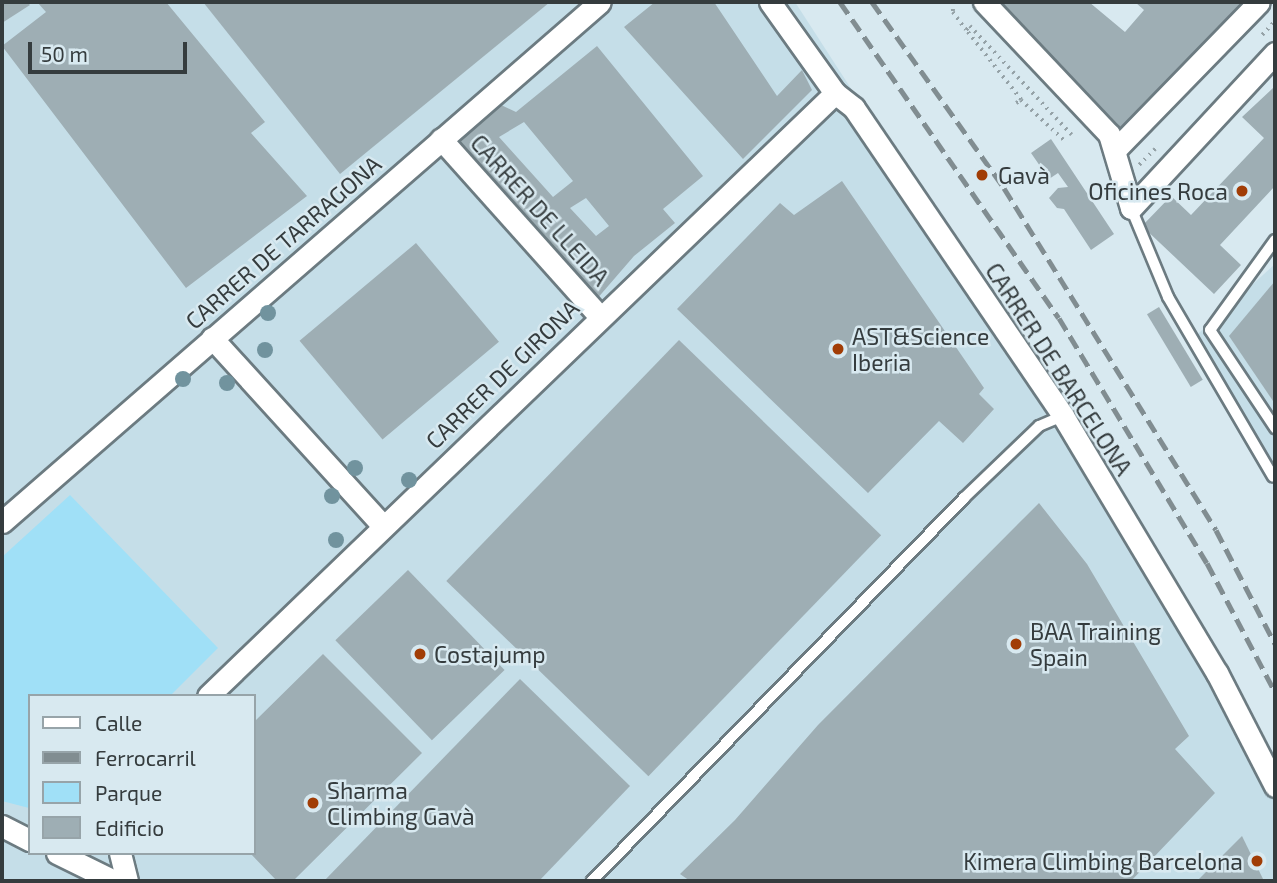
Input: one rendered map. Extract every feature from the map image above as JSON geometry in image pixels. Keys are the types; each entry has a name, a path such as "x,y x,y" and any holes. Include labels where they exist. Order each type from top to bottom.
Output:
{"street":[{"name":"CARRER DE TARRAGONA","path":"2,522 600,2"},
{"name":"CARRER DE BARCELONA","path":"771,2 835,93 854,108 1063,416 1217,673 1275,786"},
{"path":"984,2 1109,134 1131,208"},
{"path":"1115,150 1259,2"},
{"path":"1131,208 1275,53"},
{"name":"CARRER DE GIRONA","path":"210,694 382,525 835,93"},
{"name":"CARRER DE LLEIDA","path":"441,139 600,317"},
{"path":"212,338 382,525"},
{"path":"61,855 114,881"},
{"path":"120,855 127,881"}],"lane":[{"path":"1131,208 1168,297 1273,477"},
{"path":"1275,240 1210,330 1275,428"},
{"path":"592,881 964,498 1039,426 1063,416"}],"path":[{"path":"954,2 953,12 1018,101 1065,141"},
{"path":"966,30 970,26 1072,135"}],"shaded area":[{"path":"2,2 795,2 1063,416 1275,779 1275,881 2,881"},
{"path":"1275,264 1275,475 1189,342"}],"green space":[{"path":"70,495 218,648 172,694 28,694 28,808 2,801 2,557"}],"building":[{"path":"2,2 27,2 30,5 2,23"},
{"path":"37,2 166,2 265,122 251,133 307,196 186,288 2,46 46,12"},
{"path":"203,2 550,2 340,174"},
{"path":"655,2 714,2 777,96 802,70 812,90 743,159 624,27"},
{"path":"1000,2 1089,2 1125,32 1144,10 1135,2 1251,2 1122,129 1111,126"},
{"path":"597,46 703,176 663,209 675,223 634,256 596,300 455,140 499,104 516,112","holes":["524,122 573,181 553,197 499,137","586,198 609,226 596,236 570,208"]},
{"name":"Oficines Roca","path":"1273,88 1275,186 1220,245 1241,265 1214,294 1142,226 1171,196 1191,215 1264,138 1242,117"},
{"name":"Gavà","path":"1051,139 1114,234 1091,250 1064,209 1057,208 1049,198 1058,188 1068,187 1058,173 1049,179 1031,153"},
{"name":"AST&Science Iberia","path":"842,181 984,388 979,394 994,409 963,443 939,421 868,493 677,309 780,203 794,215"},
{"path":"416,243 499,342 382,440 300,341"},
{"path":"1275,281 1275,404 1229,336"},
{"path":"1159,307 1203,380 1191,387 1147,314"},
{"path":"679,340 881,535 648,776 446,581"},
{"name":"BAA Training Spain","path":"1039,503 1087,564 1189,736 1175,749 1215,793 1131,881 690,881 680,874 735,820 818,725"},
{"name":"Costajump","path":"408,570 505,670 432,740 335,640"},
{"name":"Sharma Climbing Gavà","path":"323,654 422,753 293,881 277,881 252,855 256,855 256,720"},
{"path":"520,679 630,786 539,881 324,881"},
{"path":"1242,836 1264,881 1197,881"}],"railway":[{"path":"840,2 1059,318 1207,563 1275,692"},
{"path":"872,2 1004,188 1216,530 1275,644"}],"place":[{"name":"Gavà","path":"982,175"},
{"name":"Oficines Roca","path":"1242,191"},
{"name":"AST&Science Iberia","path":"838,349"},
{"name":"BAA Training Spain","path":"1016,644"},
{"name":"Costajump","path":"420,654"},
{"name":"Sharma Climbing Gavà","path":"313,803"},
{"name":"Kimera Climbing Barcelona","path":"1257,861"}]}
